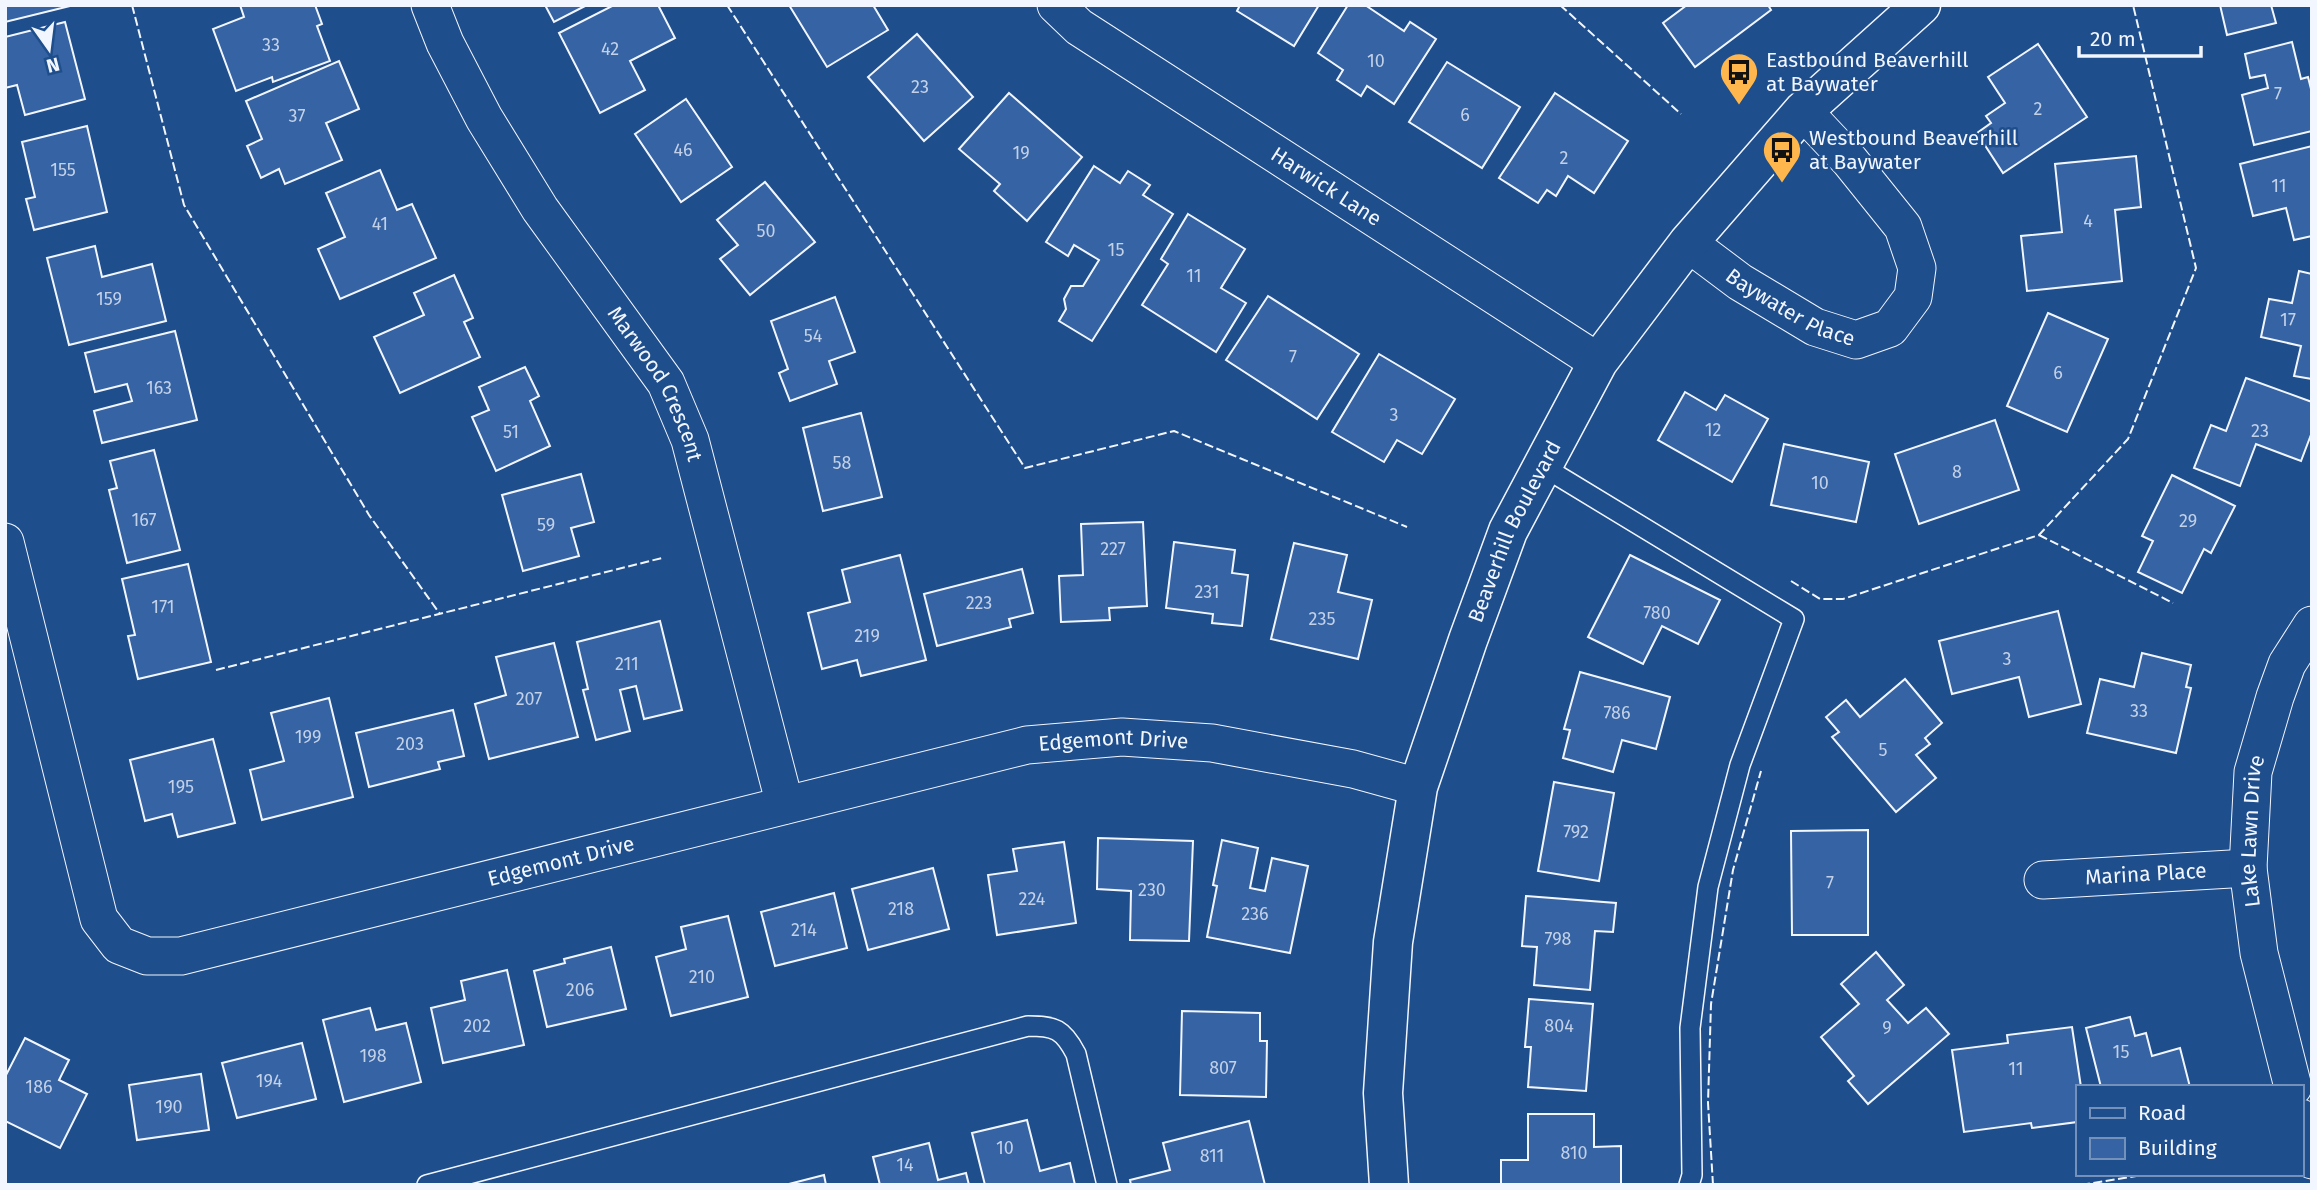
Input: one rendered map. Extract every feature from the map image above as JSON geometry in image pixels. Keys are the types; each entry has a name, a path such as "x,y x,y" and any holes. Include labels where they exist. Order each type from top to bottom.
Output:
{"street":[{"name":"Marwood Crescent","path":"430,5 445,43 484,118 540,209 666,383 690,440 785,805"},
{"name":"Harwick Lane","path":"1056,5 1079,27 1598,362"},
{"name":"Beaverhill Boulevard","path":"1389,1185 1383,1093 1393,942 1418,787 1508,531 1598,362 1688,243 1802,111 1921,5"},
{"name":"Baywater Place","path":"1688,243 1740,282 1815,327 1856,340 1890,328 1913,297 1917,268 1903,227 1850,161 1802,111"},
{"name":"Edgemont Drive","path":"5,542 99,919 119,945 147,956 181,956 1027,745 1122,737 1212,743 1353,769 1418,787"},
{"name":"Lake Lawn Drive","path":"2292,1085 2259,953 2248,868 2253,772 2287,664 2312,625"},
{"name":"Marina Place","path":"2043,880 2248,868"},
{"path":"2303,1126 2312,1160"}],"lane":[{"path":"1542,466 1794,620 1740,765 1708,887 1690,1028 1692,1175 1689,1185"},
{"path":"427,1185 1028,1026 1050,1026 1067,1038 1076,1054 1107,1185"}],"building":[{"path":"5,5 74,5 5,22"},
{"path":"240,5 315,5 322,24 317,26 330,61 273,82 272,77 236,91 213,29 244,17"},
{"path":"545,5 587,5 554,22"},
{"path":"614,5 658,5 675,38 630,61 645,90 600,113 559,33"},
{"path":"789,5 873,5 888,30 827,67"},
{"path":"1240,5 1319,5 1294,46 1237,11"},
{"path":"1348,5 1365,5 1404,31 1410,22 1436,39 1394,104 1367,86 1361,96 1337,80 1343,70 1318,53"},
{"path":"1687,5 1768,5 1771,10 1695,67 1663,23"},
{"path":"2220,5 2271,5 2276,23 2227,35"},
{"path":"65,22 85,99 25,115 17,85 5,88 5,37"},
{"path":"917,34 973,97 924,141 868,77"},
{"path":"2292,42 2301,79 2308,77 2312,93 2312,131 2254,145 2242,95 2268,88 2265,75 2250,78 2245,54"},
{"path":"2038,44 2087,117 2003,173 1977,133 1991,123 1986,116 2005,103 1988,77"},
{"path":"339,61 359,109 326,123 342,160 285,184 279,169 261,178 247,146 262,139 246,101"},
{"path":"1447,62 1520,107 1482,168 1409,122"},
{"path":"1009,93 1082,157 1027,221 994,191 1000,184 959,149"},
{"path":"1555,93 1628,141 1594,193 1568,176 1556,196 1547,190 1538,203 1499,178"},
{"path":"686,99 732,167 681,202 635,134"},
{"path":"87,126 107,212 34,230 26,199 35,197 22,142"},
{"path":"2312,146 2312,236 2294,240 2286,208 2253,216 2240,164"},
{"path":"2136,156 2141,207 2115,210 2122,281 2027,291 2021,236 2062,232 2055,164"},
{"path":"1094,166 1120,183 1128,171 1150,185 1143,195 1173,214 1092,341 1059,321 1066,309 1064,299 1071,286 1083,286 1099,260 1074,245 1068,256 1046,242"},
{"path":"380,170 397,210 412,204 436,258 340,299 318,249 345,237 326,193"},
{"path":"765,182 815,242 750,295 720,259 738,245 717,220"},
{"path":"1188,214 1245,249 1221,288 1246,303 1216,352 1142,305 1168,264 1161,259"},
{"path":"95,246 102,277 152,264 166,321 69,345 47,258"},
{"path":"2299,271 2312,274 2312,379 2294,376 2301,346 2261,337 2269,299 2292,303"},
{"path":"454,275 473,318 464,322 480,357 400,393 374,337 424,315 414,293"},
{"path":"1268,296 1359,354 1317,419 1226,360"},
{"path":"835,297 855,352 829,361 837,384 790,401 779,373 788,369 771,321"},
{"path":"2048,313 2108,339 2067,432 2007,406"},
{"path":"175,331 197,420 102,443 94,411 132,401 127,384 95,392 85,353"},
{"path":"1379,354 1455,399 1422,454 1397,440 1384,462 1332,432"},
{"path":"525,367 539,396 530,401 550,446 496,471 472,417 489,410 479,387"},
{"path":"2246,378 2312,402 2312,432 2301,461 2256,444 2240,486 2194,468 2211,425 2226,431"},
{"path":"1685,392 1716,410 1725,395 1768,419 1732,482 1658,440"},
{"path":"861,413 882,497 823,511 803,428"},
{"path":"1995,420 2019,490 1919,524 1895,454"},
{"path":"1784,444 1869,462 1856,522 1771,505"},
{"path":"154,450 180,550 127,563 109,490 117,488 110,461"},
{"path":"581,474 594,522 571,528 579,556 523,571 502,495"},
{"path":"2172,475 2235,506 2211,553 2204,549 2182,593 2138,572 2153,541 2142,536"},
{"path":"1143,522 1147,606 1109,608 1110,620 1061,622 1059,576 1083,575 1081,524"},
{"path":"1174,542 1235,550 1232,573 1248,575 1242,626 1212,623 1213,614 1166,608"},
{"path":"1294,543 1347,555 1338,592 1372,600 1358,659 1271,639"},
{"path":"900,555 926,660 861,676 857,660 822,669 808,613 850,602 842,570"},
{"path":"1630,555 1720,600 1698,644 1662,626 1643,664 1588,637"},
{"path":"188,564 211,662 138,679 128,636 135,635 122,579"},
{"path":"1022,569 1033,613 1009,619 1011,627 937,646 924,594"},
{"path":"2058,611 2081,704 2029,717 2019,677 1952,694 1939,641"},
{"path":"660,621 682,710 644,719 636,686 620,690 630,731 596,740 583,690 588,689 577,642"},
{"path":"554,643 578,737 489,759 475,704 506,695 496,657"},
{"path":"2142,653 2191,665 2186,687 2191,688 2176,753 2087,733 2100,679 2134,687"},
{"path":"1580,672 1670,697 1656,749 1622,740 1613,772 1563,758 1570,730 1564,729"},
{"path":"1905,679 1942,723 1925,738 1930,744 1916,755 1936,778 1896,812 1832,737 1839,732 1826,717 1846,700 1860,717"},
{"path":"329,698 353,797 262,820 250,770 284,761 271,713"},
{"path":"453,710 464,756 438,762 440,769 369,787 356,733"},
{"path":"213,739 235,823 178,837 172,814 145,821 130,760"},
{"path":"1554,782 1614,793 1599,881 1538,871"},
{"path":"1868,830 1868,935 1792,935 1791,831"},
{"path":"1098,838 1193,841 1189,941 1130,940 1131,891 1097,889"},
{"path":"1222,840 1258,848 1250,888 1265,891 1272,858 1308,866 1290,953 1207,937"},
{"path":"1064,842 1076,923 997,935 988,875 1017,871 1013,849"},
{"path":"933,868 949,929 868,950 852,889"},
{"path":"834,893 847,948 775,966 761,912"},
{"path":"1526,896 1616,903 1613,932 1595,931 1590,990 1534,985 1537,947 1522,946"},
{"path":"728,916 748,997 671,1016 656,957 686,949 681,927"},
{"path":"611,947 626,1009 547,1027 534,971 565,963 564,959"},
{"path":"1876,952 1904,985 1887,1000 1908,1023 1926,1008 1949,1034 1868,1104 1848,1081 1854,1076 1821,1037 1859,1004 1841,984"},
{"path":"507,970 524,1045 443,1063 431,1008 465,1000 461,981"},
{"path":"1529,999 1593,1004 1586,1091 1528,1087 1531,1047 1525,1047"},
{"path":"370,1008 376,1030 406,1023 421,1082 344,1102 323,1020"},
{"path":"1182,1011 1260,1013 1260,1041 1267,1041 1266,1097 1180,1095"},
{"path":"2130,1017 2135,1036 2146,1033 2152,1056 2180,1048 2189,1085 2100,1085 2086,1028"},
{"path":"2072,1027 2081,1085 2076,1085 2076,1122 2032,1128 2031,1123 1964,1132 1952,1050 2008,1043 2007,1035"},
{"path":"25,1038 69,1060 59,1080 87,1094 60,1148 5,1121 5,1077"},
{"path":"302,1043 316,1099 237,1118 222,1063"},
{"path":"201,1074 209,1130 137,1140 129,1085"},
{"path":"1528,1114 1594,1114 1594,1147 1621,1146 1621,1185 1501,1185 1501,1160 1528,1160"},
{"path":"1027,1120 1040,1171 1070,1163 1075,1185 985,1185 972,1133"},
{"path":"1249,1121 1265,1185 1131,1185 1130,1180 1170,1170 1163,1143"},
{"path":"929,1143 938,1180 966,1173 969,1185 880,1185 873,1157"},
{"path":"824,1175 826,1185 785,1185"}],"fence":[{"path":"132,5 184,205 369,515 440,614"},
{"path":"727,5 1025,468 1174,431 1407,527"},
{"path":"1560,5 1681,114"},
{"path":"1791,581 1820,599 1843,599 2039,535 2128,439 2196,268 2133,5"},
{"path":"2039,535 2173,603"},
{"path":"216,670 662,558"},
{"path":"1713,1185 1708,1103 1711,1004 1733,870 1761,771"},
{"path":"2081,1185 2136,1176"}],"place":[{"name":"Eastbound Beaverhill at Baywater","path":"1739,106"},
{"name":"Westbound Beaverhill at Baywater","path":"1782,184"}]}
